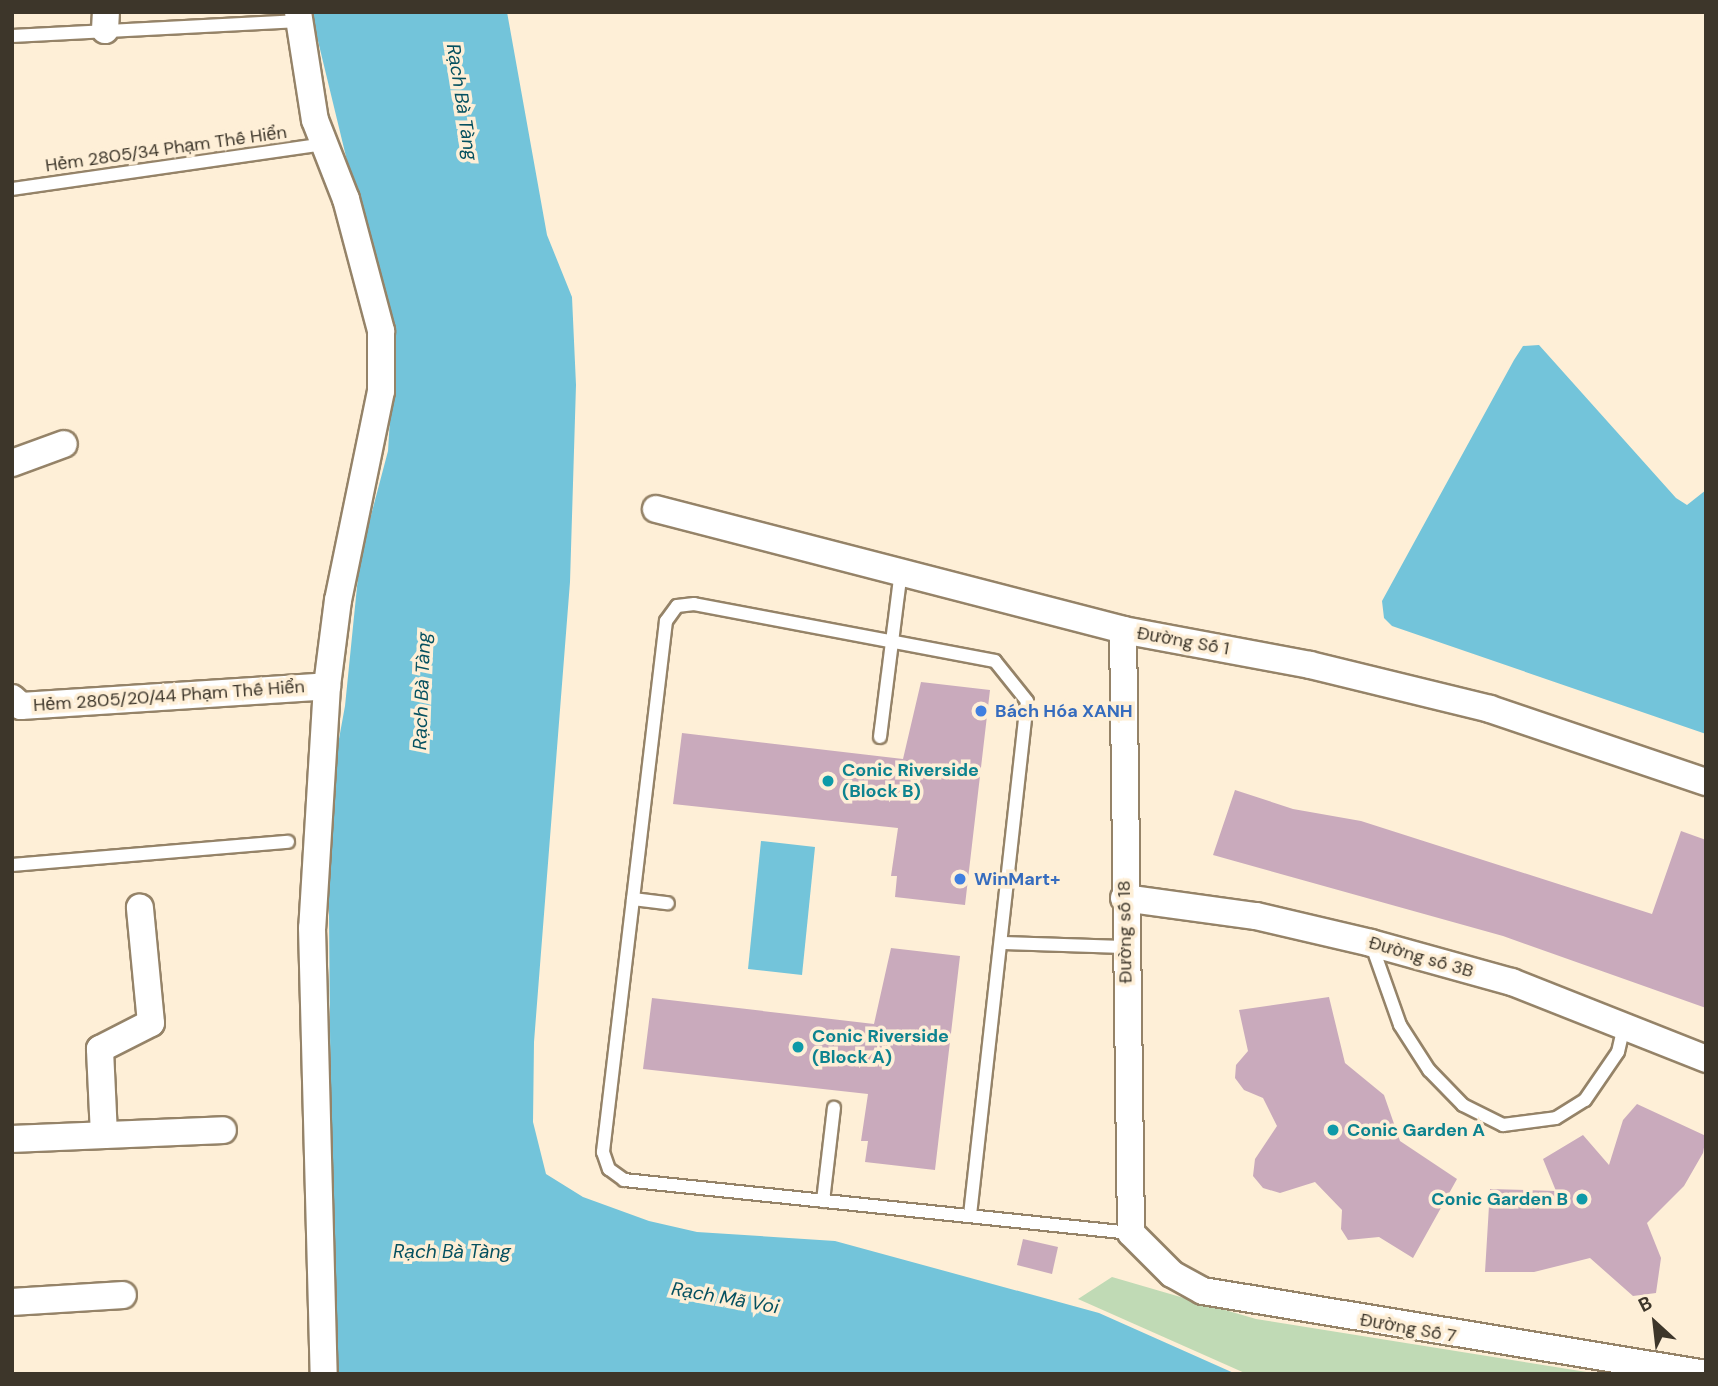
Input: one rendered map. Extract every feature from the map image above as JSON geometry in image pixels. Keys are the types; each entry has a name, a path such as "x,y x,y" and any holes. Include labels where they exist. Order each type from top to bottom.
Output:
{"street":[{"path":"299,16 315,120 325,144 381,331 382,391 338,600 327,686 312,928 324,1374"},
{"path":"12,463 64,444"},
{"name":"Đường Số 1","path":"656,509 902,569 1123,630 1310,664 1490,709 1706,782"},
{"name":"Đường số 18","path":"1123,630 1124,898 1131,1234"},
{"name":"Hẻm 2805/20/44 Phạm Thế Hiển","path":"12,698 21,706 327,686"},
{"name":"Đường số 3B","path":"1124,898 1256,916 1371,943 1512,982 1706,1059"},
{"path":"104,1135 100,1049 151,1023 140,908"},
{"path":"12,1139 223,1130"},
{"name":"Đường Số 7","path":"1131,1234 1172,1274 1203,1291 1454,1336 1704,1366"},
{"path":"12,1302 123,1295"}],"lane":[{"path":"12,36 105,21 299,16"},
{"name":"Hẻm 2805/34 Phạm Thế Hiển","path":"12,189 325,144"},
{"path":"880,737 895,639 902,569"},
{"path":"970,1215 1027,701 995,661 895,639 677,606 666,621 603,1152 609,1170 624,1180 1131,1234"},
{"path":"12,865 288,842"},
{"path":"633,899 668,903"},
{"path":"1002,943 1125,947"},
{"path":"1371,943 1400,1025 1429,1070 1463,1105 1503,1125 1556,1118 1585,1100 1618,1052 1624,1027"},
{"path":"823,1201 834,1108"}],"green space":[{"path":"1112,1277 1256,1319 1599,1374 1247,1374 1078,1299"}],"water":[{"name":"Rạch Bà Tàng","path":"311,12 507,12 547,235 572,297 576,385 570,582 534,1042 533,1122 546,1174 583,1197 649,1221 697,1232 835,1241 1099,1313 1236,1374 333,1374 328,799 345,706 360,557 388,451 394,355"},
{"path":"1539,345 1676,498 1687,505 1706,490 1706,734 1392,626 1384,618 1382,601 1514,360 1523,346"},
{"path":"761,841 815,847 802,975 748,969"}],"building":[{"name":"Conic Riverside (Block B)","path":"921,682 990,690 965,905 895,897 897,876 891,876 898,828 673,804 682,733 903,759"},
{"path":"1235,790 1293,809 1361,821 1652,914 1681,831 1706,840 1706,1008 1503,936 1213,855"},
{"name":"Conic Riverside (Block A)","path":"891,948 960,956 935,1170 865,1162 868,1141 861,1141 868,1094 643,1069 652,998 874,1024"},
{"name":"Conic Garden A","path":"1329,997 1345,1063 1384,1095 1400,1141 1457,1179 1413,1258 1379,1237 1348,1240 1341,1229 1342,1210 1315,1182 1280,1193 1263,1188 1253,1176 1255,1159 1277,1126 1263,1098 1244,1090 1235,1078 1236,1065 1248,1051 1239,1010"},
{"name":"Conic Garden B","path":"1637,1104 1706,1136 1703,1153 1684,1186 1647,1223 1661,1258 1656,1293 1633,1296 1590,1258 1534,1272 1485,1272 1490,1189 1556,1191 1543,1159 1583,1135 1609,1165 1623,1120"},
{"path":"1023,1239 1058,1247 1052,1274 1017,1265"}],"place":[{"name":"Bách Hóa XANH","path":"981,711"},
{"name":"Conic Riverside (Block B)","path":"828,781"},
{"name":"WinMart+","path":"960,879"},
{"name":"Conic Riverside (Block A)","path":"798,1047"},
{"name":"Conic Garden A","path":"1333,1130"},
{"name":"Conic Garden B","path":"1582,1199"}],"water label":[{"name":"Rạch Mã Voi","path":"725,1298"}]}
